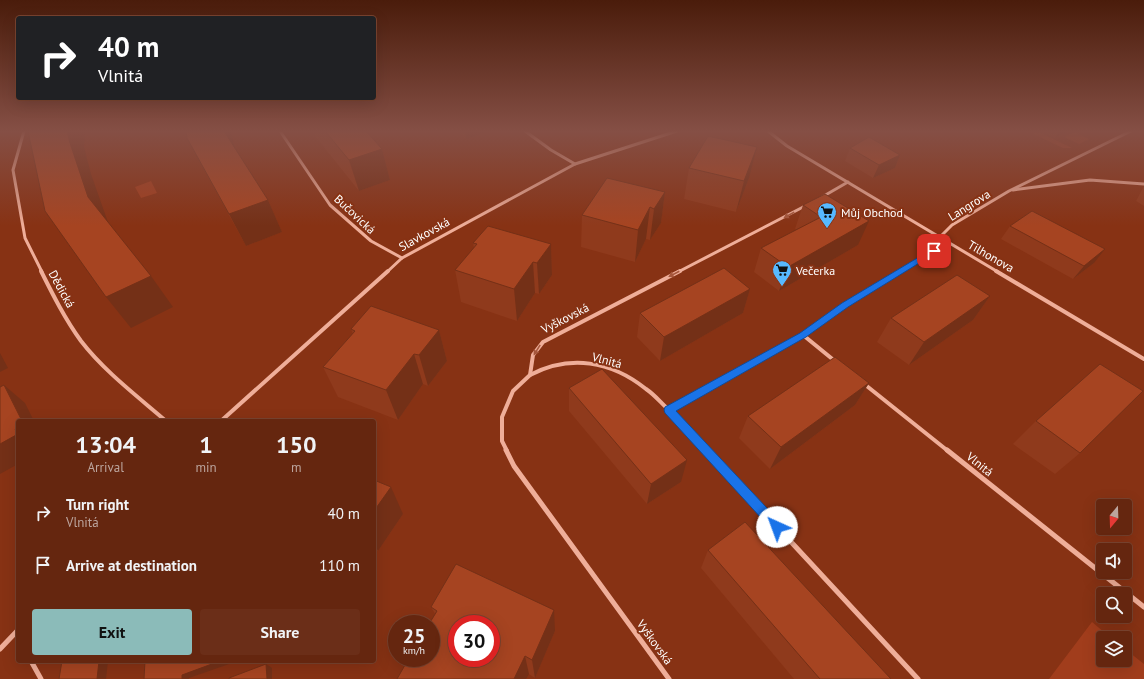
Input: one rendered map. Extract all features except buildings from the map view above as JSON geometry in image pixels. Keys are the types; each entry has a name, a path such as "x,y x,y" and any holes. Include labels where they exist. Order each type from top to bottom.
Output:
{"street":[{"name":"Dědická","path":"15,163 13,170 25,238 55,299 81,341 109,370 164,419"},
{"name":"Bučovická","path":"301,163 330,205 371,241 402,258"},
{"name":"Slavkovská","path":"223,419 402,258 580,163"},
{"name":"Tilhonova","path":"815,163 1144,359"},
{"name":"Langrova","path":"940,237 952,225 1009,191 1067,163"},
{"name":"Langrova","path":"1009,191 1090,180 1144,184"},
{"path":"815,200 848,182"},
{"name":"Vyškovská","path":"669,679 514,466 502,441 502,417 513,391 530,375 533,355 542,342 757,232 808,204"},
{"path":"668,410 803,335 845,305 934,251 940,237"},
{"path":"803,335 842,367"},
{"name":"Vlnitá","path":"530,375 550,366 572,362 602,367 625,375 647,390 668,410 918,679"},
{"name":"Vlnitá","path":"859,380 1144,607"},
{"path":"0,649 16,635"},
{"path":"32,663 41,679"}],"shaded area":[{"path":"151,181 157,193 141,198 135,187"},
{"path":"1092,622 1103,631 1096,631 1096,667 1132,667 1132,655 1144,664 1144,679 1049,679"}],"place":[{"name":"Můj Obchod","path":"827,229"},
{"name":"Večerka","path":"782,287"}],"route":[{"path":"777,527 668,410 803,335 845,305 934,251"}]}
